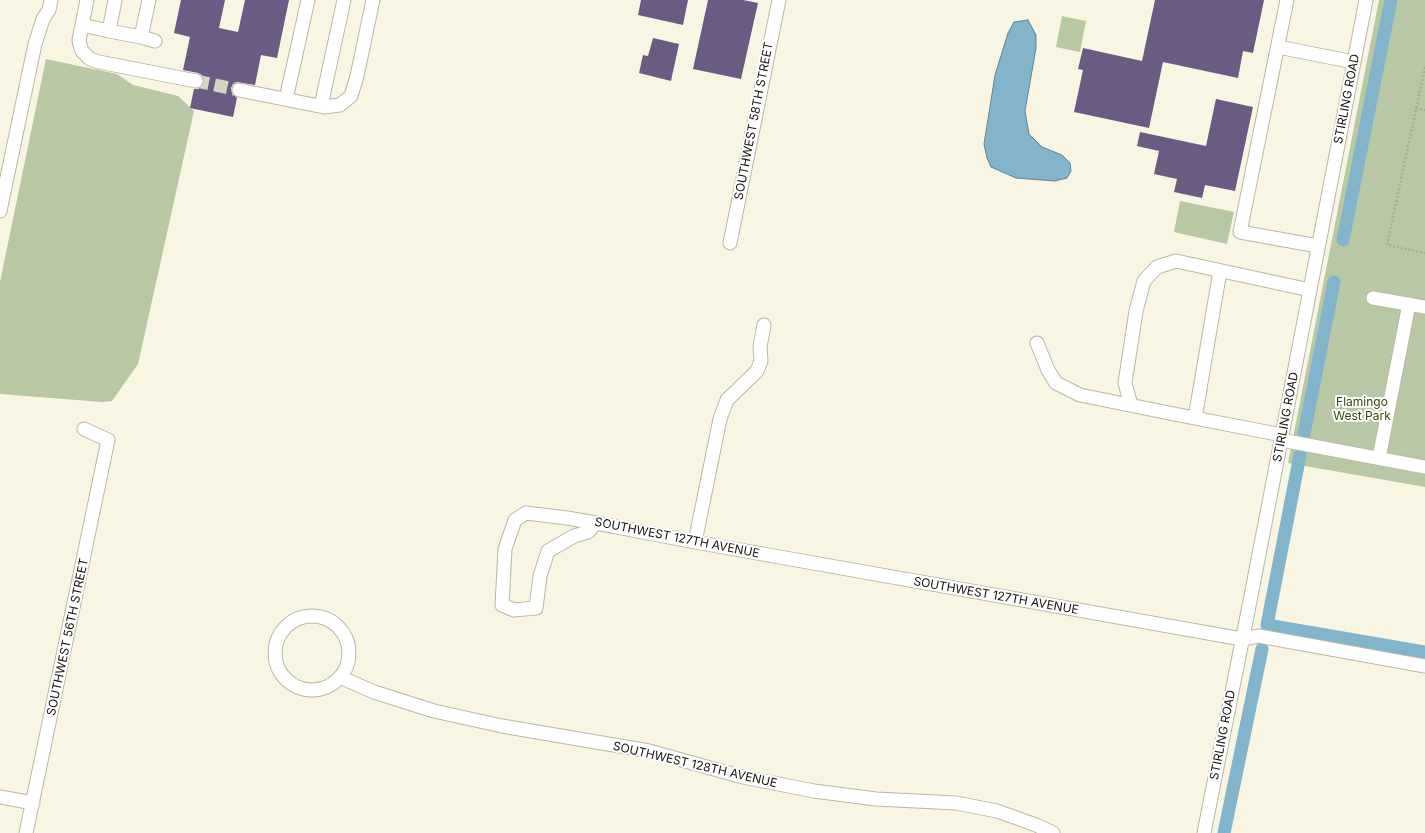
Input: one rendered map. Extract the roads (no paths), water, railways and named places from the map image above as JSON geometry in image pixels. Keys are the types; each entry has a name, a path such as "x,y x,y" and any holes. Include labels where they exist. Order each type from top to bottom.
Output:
{"street":[{"path":"0,211 36,44 43,19 49,10 51,0"},
{"path":"87,0 79,40 82,51 90,59 196,81"},
{"path":"109,31 115,0"},
{"path":"141,37 149,0"},
{"path":"286,99 308,0"},
{"path":"321,106 344,0"},
{"path":"239,90 324,107 340,105 351,96 357,76 373,0"},
{"name":"SOUTHWEST 58TH STREET","path":"730,243 779,0"},
{"path":"1287,0 1240,232 1318,246"},
{"name":"STIRLING ROAD","path":"1204,833 1366,0"},
{"path":"82,25 156,41"},
{"path":"1278,47 1354,62"},
{"path":"1131,405 1125,383 1136,311 1144,282 1157,267 1176,262 1310,290"},
{"path":"1195,418 1220,271"},
{"path":"1373,298 1425,307"},
{"path":"1379,458 1409,304"},
{"path":"695,542 720,419 727,400 757,371 761,361 760,347 764,326"},
{"path":"1037,343 1048,370 1056,383 1080,395 1425,467"},
{"name":"SOUTHWEST 56TH STREET","path":"26,833 108,440 84,429"},
{"name":"SOUTHWEST 127TH AVENUE","path":"596,523 588,532 574,536 548,551 540,576 536,608 514,610 502,605 505,549 515,520 526,513 596,523 1242,640 1259,636 1425,666"},
{"path":"310,616 322,618 333,623 342,631 347,642 349,654 347,666 340,677 332,684 322,689 301,689 291,684 284,677 278,667 275,657 276,646 280,635 288,625 298,619 310,616"},
{"name":"SOUTHWEST 128TH AVENUE","path":"340,677 374,692 434,711 502,726 649,751 735,776 814,791 876,799 956,803 997,811 1036,824 1053,833"},
{"path":"0,796 33,803"}],"water":[{"path":"1028,20 1036,35 1036,48 1025,111 1029,134 1042,147 1062,155 1070,163 1071,171 1067,178 1055,181 1016,178 991,167 987,158 984,144 995,75 1008,33 1014,22"}],"waterway":[{"path":"1343,240 1391,0"},
{"path":"1304,434 1334,282"},
{"path":"1300,455 1267,625 1425,652"},
{"path":"1224,833 1262,649"}],"tunnel":[{"path":"196,81 239,90"}],"park label":[{"name":"Flamingo West Park","path":"1362,409"}]}
